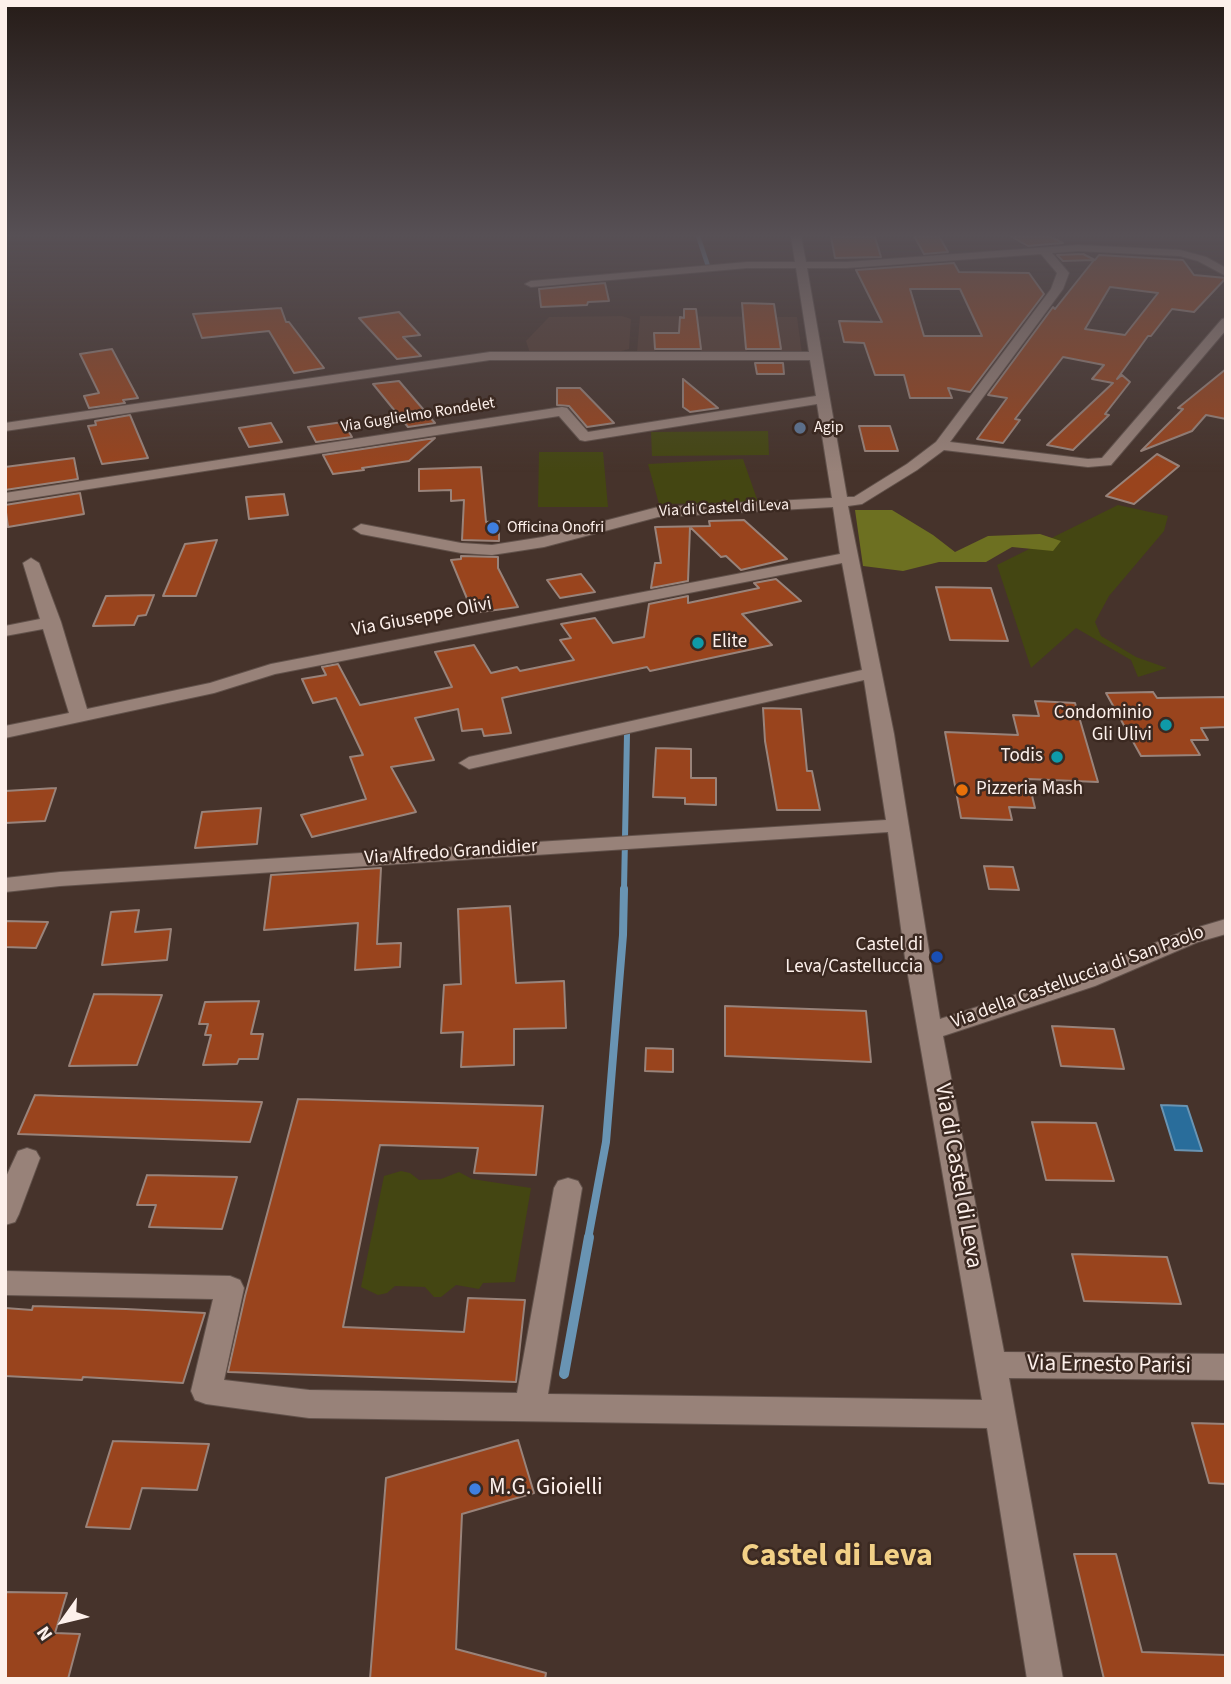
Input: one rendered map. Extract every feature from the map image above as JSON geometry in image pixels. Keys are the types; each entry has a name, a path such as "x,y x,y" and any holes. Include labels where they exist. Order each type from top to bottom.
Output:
{"street":[{"name":"Via di Castel di Leva","path":"810,315 849,557 898,825 917,958 992,1365 998,1414 1045,1679"},
{"path":"841,503 868,496 941,445 1038,315"},
{"path":"941,445 1088,463 1107,462 1226,321"},
{"path":"5,427 482,356 817,356"},
{"name":"Via Guglielmo Rondelet","path":"5,498 562,411 585,437 825,399"},
{"name":"Via di Castel di Leva","path":"361,529 461,548 492,550 544,542 657,512 841,503"},
{"name":"Via Giuseppe Olivi","path":"5,732 214,688 271,669 849,557"},
{"path":"31,564 52,622 79,717"},
{"path":"5,631 52,622"},
{"path":"469,763 872,673"},
{"name":"Via Alfredo Grandidier","path":"5,885 60,879 898,825"},
{"name":"Via della Castelluccia di San Paolo","path":"931,1031 1087,979 1190,937 1226,926"},
{"path":"5,1214 27,1158"},
{"path":"530,1407 568,1188"},
{"path":"5,1283 230,1288 206,1391 309,1404 998,1414"},
{"name":"Via Ernesto Parisi","path":"992,1365 1226,1367"}],"shaded area":[{"path":"622,316 631,319 629,349 614,353 530,353 526,341 549,317"},
{"path":"640,316 797,317 802,354 637,353","holes":["744,320 776,320 781,352 747,352","655,333 699,333 701,351 655,351"]},
{"path":"768,431 769,455 652,456 651,432"},
{"path":"539,452 603,452 608,507 538,507"},
{"path":"743,459 758,502 659,504 648,464"},
{"path":"1118,505 1168,516 1164,531 1109,596 1095,622 1101,636 1136,657 1167,668 1138,677 1131,660 1076,628 1031,668 997,565"},
{"path":"855,510 892,510 955,552 988,536 1040,534 1061,541 1053,551 1012,547 986,562 939,562 903,571 863,566"},
{"path":"401,1171 410,1173 419,1180 441,1179 459,1172 472,1179 531,1188 515,1282 483,1283 479,1289 456,1285 441,1297 434,1297 425,1287 395,1286 387,1293 378,1295 361,1287 384,1176"}],"water":[{"path":"1161,1105 1187,1106 1202,1151 1175,1150"}],"building":[{"path":"193,315 283,315 286,322 289,322 324,368 294,373 269,331 202,338"},
{"path":"401,315 420,335 403,337 421,356 397,359 359,318"},
{"path":"684,315 697,315 701,349 655,349 654,333 679,333 680,317 684,318"},
{"path":"743,315 776,315 781,349 746,349"},
{"path":"878,315 918,315 924,336 982,336 972,315 1028,315 970,392 948,388 952,398 910,398 904,375 875,375 864,343 844,342 839,321 882,322"},
{"path":"1047,315 1094,315 1085,329 1125,335 1141,315 1168,315 1151,336 1148,336 1117,379 1122,375 1130,382 1105,414 1109,415 1073,450 1047,445 1113,383 1092,379 1104,365 1063,357 1015,419 1020,420 1003,443 977,439 1007,398 988,395"},
{"path":"112,349 138,398 123,400 125,403 89,408 84,396 99,393 80,354"},
{"path":"755,363 783,363 784,374 757,374"},
{"path":"1226,369 1226,419 1206,415 1192,431 1141,451 1183,409 1178,408"},
{"path":"683,379 718,408 690,412 683,407"},
{"path":"399,381 435,423 408,427 373,384"},
{"path":"557,388 580,388 614,423 587,427 569,406 557,405"},
{"path":"130,415 148,458 102,464 88,426 96,425 95,421"},
{"path":"343,422 352,437 316,442 308,427"},
{"path":"271,423 282,442 249,447 239,428"},
{"path":"859,426 890,426 898,451 865,451"},
{"path":"435,438 409,461 362,468 364,470 333,474 323,455"},
{"path":"1157,454 1179,466 1134,504 1106,496"},
{"path":"74,458 78,479 5,490 5,467"},
{"path":"481,467 486,522 499,521 499,541 462,540 464,500 451,501 451,490 419,491 419,469"},
{"path":"80,493 84,514 8,527 5,505"},
{"path":"284,494 288,515 249,519 246,497"},
{"path":"744,520 787,559 741,570 726,556 721,557 690,527 688,581 651,588 655,563 661,563 655,527 710,526 709,521"},
{"path":"217,540 196,596 163,596 185,544"},
{"path":"461,556 498,557 498,568 518,607 473,613 451,560 461,559"},
{"path":"581,574 595,592 560,598 547,580"},
{"path":"776,579 801,601 742,614 772,645 650,671 647,667 502,698 511,733 484,736 482,729 462,731 458,709 415,718 434,760 391,767 416,812 312,837 301,815 366,799 350,757 363,755 336,698 313,703 302,679 326,675 322,667 338,664 360,705 452,687 435,652 474,645 491,673 517,667 520,671 574,660 560,640 571,638 561,624 595,618 613,643 644,637 649,604 688,596 688,603 759,588 754,583"},
{"path":"936,587 991,588 1008,641 950,640"},
{"path":"154,595 146,615 138,616 134,625 93,626 106,596"},
{"name":"Condominio Gli Ulivi","path":"1153,692 1157,698 1226,697 1226,727 1201,728 1208,740 1191,740 1200,755 1141,756 1106,693"},
{"path":"1035,701 1075,703 1098,782 1028,779 1035,808 1009,807 1012,820 961,818 945,732 1018,735 1013,715 1039,716"},
{"path":"763,708 801,709 807,771 812,771 820,810 777,810 765,741"},
{"path":"656,748 691,749 691,778 716,778 716,805 685,804 685,798 653,797"},
{"path":"56,788 45,821 5,823 5,791"},
{"path":"261,808 257,844 195,848 202,812"},
{"path":"984,866 1013,867 1019,890 989,889"},
{"path":"381,868 377,944 401,943 400,967 355,970 358,923 264,930 271,875"},
{"path":"510,906 516,983 564,981 566,1028 514,1029 514,1065 461,1067 463,1032 441,1033 444,985 461,984 458,909"},
{"path":"139,910 135,932 171,929 167,960 102,965 111,912"},
{"path":"5,921 48,922 36,948 5,947"},
{"path":"94,994 162,995 137,1065 69,1066"},
{"path":"259,1001 251,1034 263,1034 258,1059 239,1059 237,1064 203,1065 211,1035 205,1035 208,1024 199,1024 205,1002"},
{"path":"725,1006 866,1011 871,1062 725,1056"},
{"path":"1052,1026 1114,1029 1124,1069 1061,1066"},
{"path":"646,1048 673,1049 673,1072 645,1071"},
{"path":"35,1095 262,1102 250,1142 18,1134"},
{"path":"298,1099 543,1106 536,1175 474,1173 478,1148 380,1145 343,1327 464,1332 468,1298 525,1300 516,1382 228,1372 245,1296"},
{"path":"1032,1122 1096,1123 1114,1181 1046,1180"},
{"path":"147,1175 237,1177 222,1229 149,1227 156,1205 137,1205"},
{"path":"1072,1254 1167,1257 1181,1304 1084,1301"},
{"path":"33,1306 205,1313 183,1383 5,1376 5,1308 32,1310"},
{"path":"1192,1423 1226,1424 1226,1484 1209,1483"},
{"path":"518,1440 534,1493 462,1514 456,1649 546,1673 545,1679 370,1679 386,1478"},
{"path":"113,1441 209,1444 197,1490 142,1488 130,1529 86,1527"},
{"path":"1074,1554 1116,1554 1142,1652 1226,1655 1226,1679 1104,1679"},
{"path":"5,1592 67,1593 55,1633 80,1634 68,1679 5,1679"}],"waterway":[{"path":"624,890 627,734"},
{"path":"588,1239 606,1142 623,935 624,889"},
{"path":"564,1374 589,1237"}],"place":[{"name":"Agip","path":"800,428"},
{"name":"Officina Onofri","path":"493,528"},
{"name":"Elite","path":"698,643"},
{"name":"Condominio Gli Ulivi","path":"1166,725"},
{"name":"Todis","path":"1057,757"},
{"name":"Pizzeria Mash","path":"962,790"},
{"name":"Castel di Leva/Castelluccia","path":"937,957"},
{"name":"M.G. Gioielli","path":"475,1489"}],"district":[{"name":"Castel di Leva","path":"837,1558"}]}
